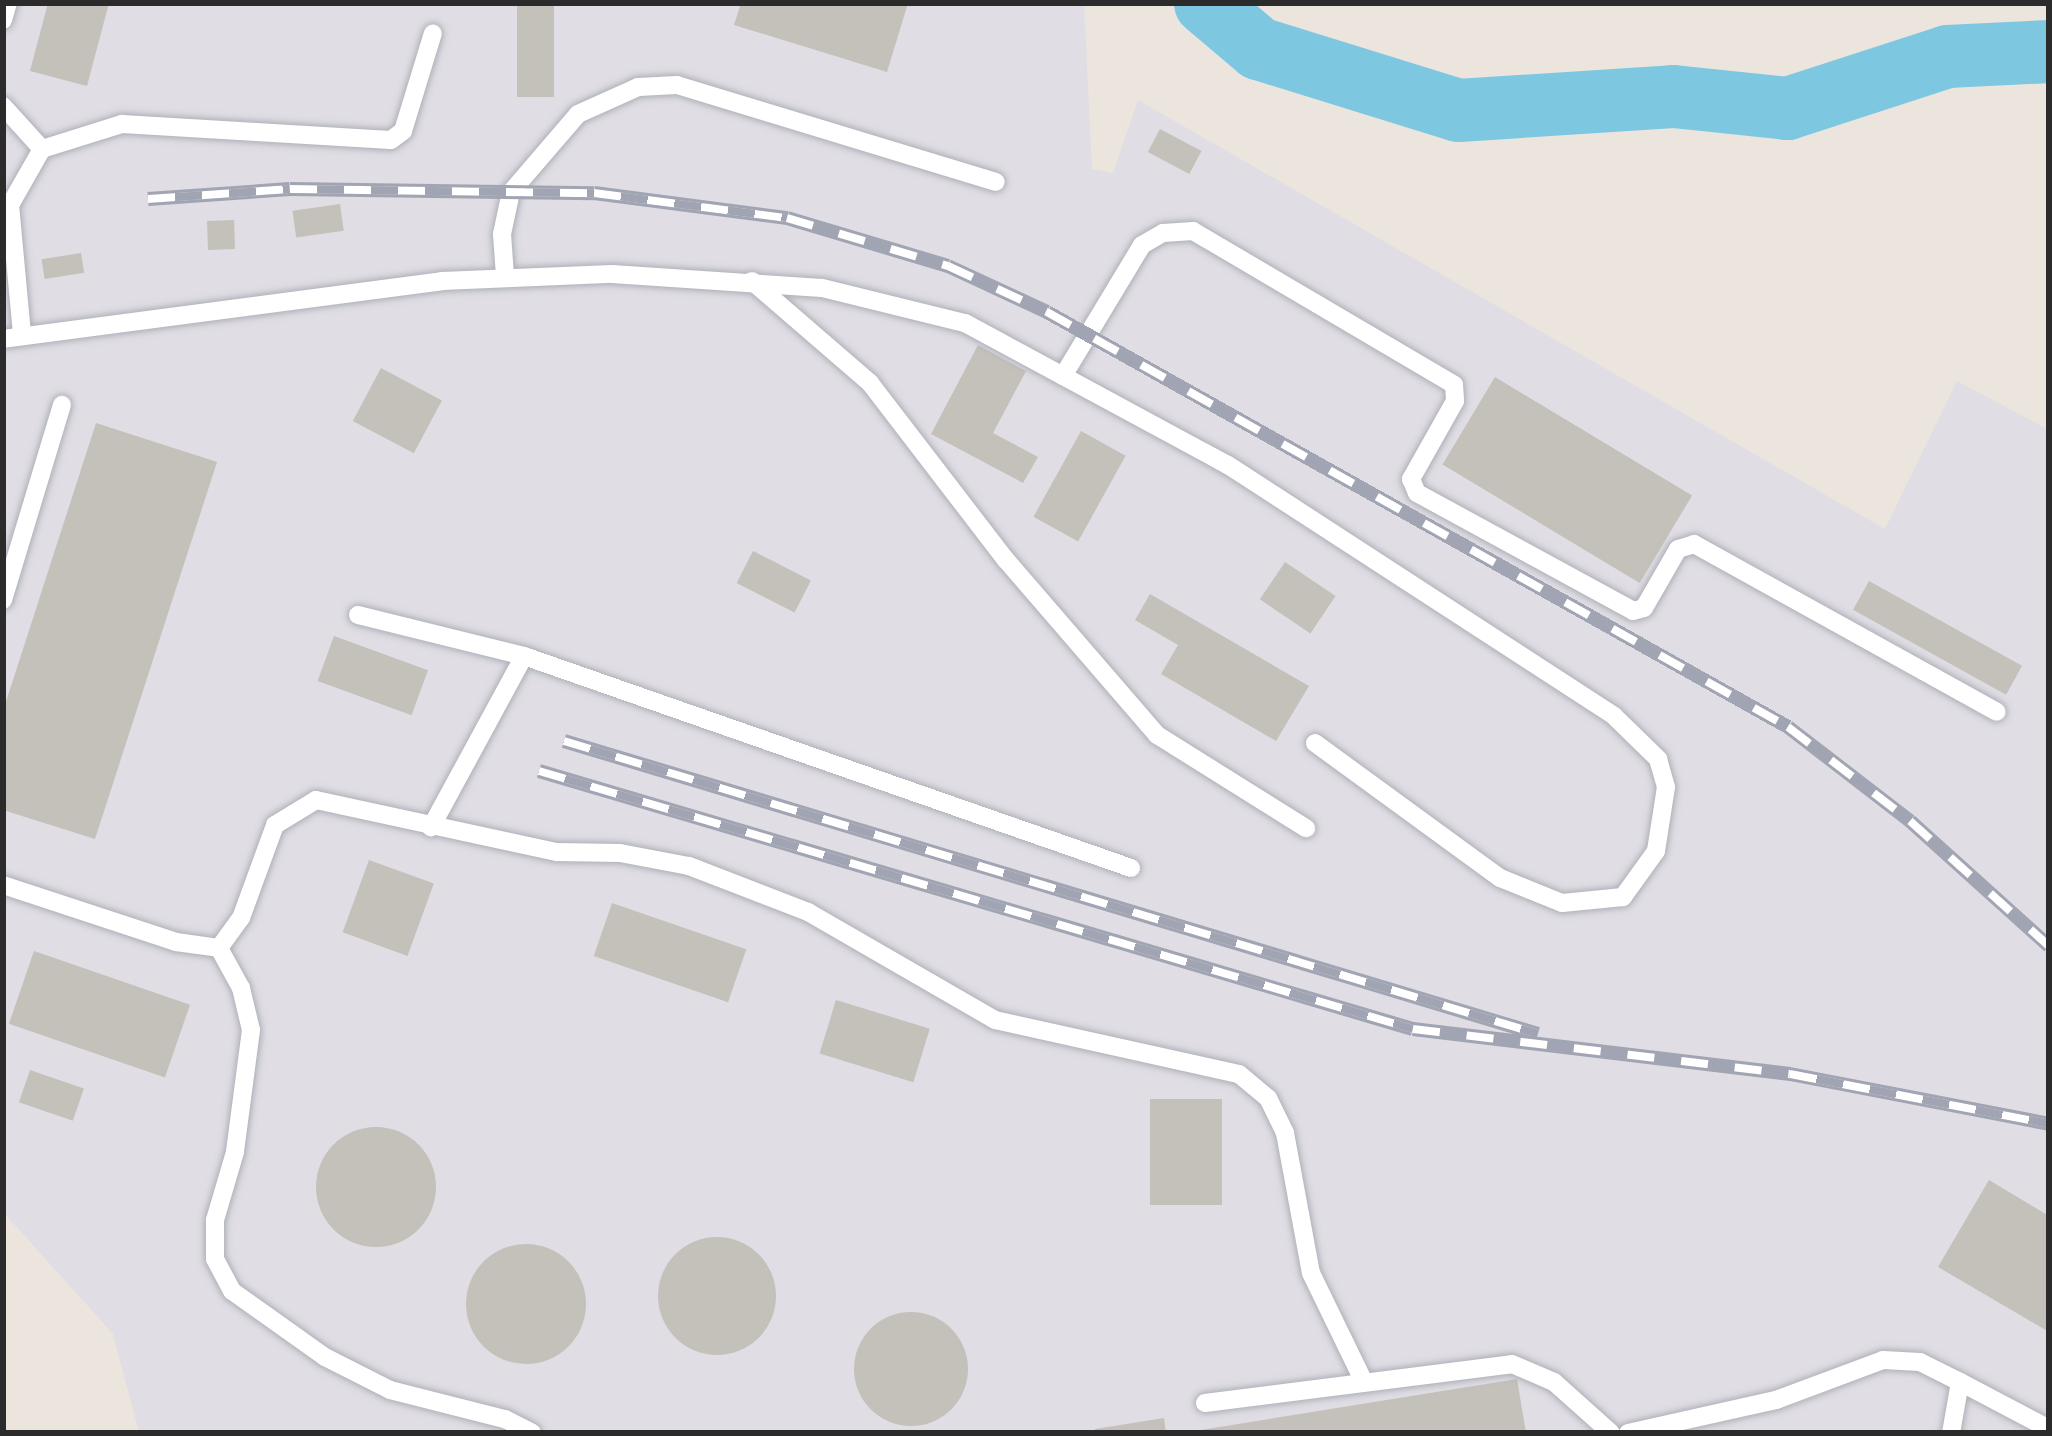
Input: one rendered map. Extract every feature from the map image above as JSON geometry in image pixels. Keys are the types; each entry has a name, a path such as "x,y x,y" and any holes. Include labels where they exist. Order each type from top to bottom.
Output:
{"lane":[{"path":"3,20 8,3"},
{"path":"433,33 403,131 391,140 122,124 42,149 10,206 12,336 505,276 752,280 822,288 965,323 1228,465 1614,716 1658,758 1666,787 1656,851 1624,897 1562,902 1500,878 1315,743"},
{"path":"505,276 502,234 512,192 578,114 638,87 677,85 996,182"},
{"path":"3,106 42,149"},
{"path":"1063,376 1142,245 1163,233 1193,231 1454,386 1455,400 1411,479 1417,493 1634,610 1644,608 1678,549 1694,544 1997,712"},
{"path":"752,280 870,383 1006,560 1157,734 1306,828"},
{"path":"3,600 62,405"},
{"path":"358,615 524,656 1132,868"},
{"path":"430,827 524,656"},
{"path":"219,948 242,918 275,825 316,800 556,852 620,853 689,866 808,912 995,1020 1239,1074 1268,1098 1286,1133 1311,1273 1363,1380"},
{"path":"3,885 176,942 219,948"},
{"path":"219,948 241,988 251,1030 235,1152 215,1220 215,1259 232,1291 325,1358 390,1390 505,1418 532,1433"},
{"path":"1628,1433 1776,1400 1883,1360 1920,1362 2049,1429"},
{"path":"1205,1403 1363,1380 1527,1367 1611,1433"},
{"path":"1951,1433 1960,1382"}],"shaded area":[{"path":"3,3 1084,3 1092,169 1113,173 1138,100 1885,529 1957,381 2049,430 2049,1433 139,1433 113,1334 3,1212"}],"building":[{"path":"48,3 109,3 87,86 30,71"},
{"path":"517,3 554,3 554,97 517,97"},
{"path":"741,3 908,3 887,72 734,25"},
{"path":"1160,129 1201,151 1189,174 1148,152"},
{"path":"340,204 344,231 296,237 292,211"},
{"path":"234,220 235,249 208,250 207,221"},
{"path":"81,253 84,273 45,279 41,259"},
{"path":"978,345 1026,371 993,433 1038,457 1023,483 931,434"},
{"path":"381,368 442,400 414,453 353,421"},
{"path":"1495,377 1692,495 1640,583 1442,464"},
{"path":"96,423 217,462 95,839 3,810 3,711"},
{"path":"1081,431 1126,456 1078,541 1033,517"},
{"path":"753,551 811,581 795,613 737,583"},
{"path":"1285,562 1336,596 1310,633 1260,599"},
{"path":"1869,581 2022,666 2006,695 1853,610"},
{"path":"1150,594 1309,686 1276,741 1161,674 1178,645 1135,620"},
{"path":"334,636 428,670 412,715 318,681"},
{"path":"369,860 434,884 408,956 343,932"},
{"path":"612,903 746,949 728,1002 594,956"},
{"path":"34,951 190,1005 165,1078 9,1024"},
{"path":"836,1000 930,1029 913,1082 820,1054"},
{"path":"30,1070 84,1089 73,1121 19,1102"},
{"path":"1150,1099 1222,1099 1222,1205 1150,1205"},
{"path":"376,1127 399,1131 419,1144 432,1164 436,1187 432,1210 419,1230 399,1243 376,1247 353,1243 333,1230 320,1210 316,1187 320,1164 333,1144 353,1131"},
{"path":"1989,1180 2049,1216 2049,1332 1938,1267"},
{"path":"717,1237 740,1241 759,1254 772,1273 776,1296 772,1319 759,1338 740,1351 717,1355 694,1351 675,1338 662,1319 658,1296 662,1273 675,1254 694,1241"},
{"path":"526,1244 549,1249 568,1262 581,1281 586,1304 581,1327 568,1346 549,1359 526,1364 503,1359 484,1346 471,1327 466,1304 471,1281 484,1262 503,1249"},
{"path":"911,1312 933,1317 951,1329 963,1347 968,1369 963,1391 951,1409 933,1421 911,1426 889,1421 871,1409 859,1391 854,1369 859,1347 871,1329 889,1317"},
{"path":"1517,1379 1526,1433 1201,1430"},
{"path":"1164,1418 1166,1433 1096,1433 1095,1429"}],"waterway":[{"path":"1205,3 1258,48 1458,110 1673,96 1787,108 1947,56 2049,51"}],"railway":[{"path":"148,199 290,189 594,193 787,218 948,266 1047,312 1788,727 1910,821 2049,946"},
{"path":"564,741 1538,1034"},
{"path":"539,771 1413,1029 1790,1074 2049,1124"}]}
